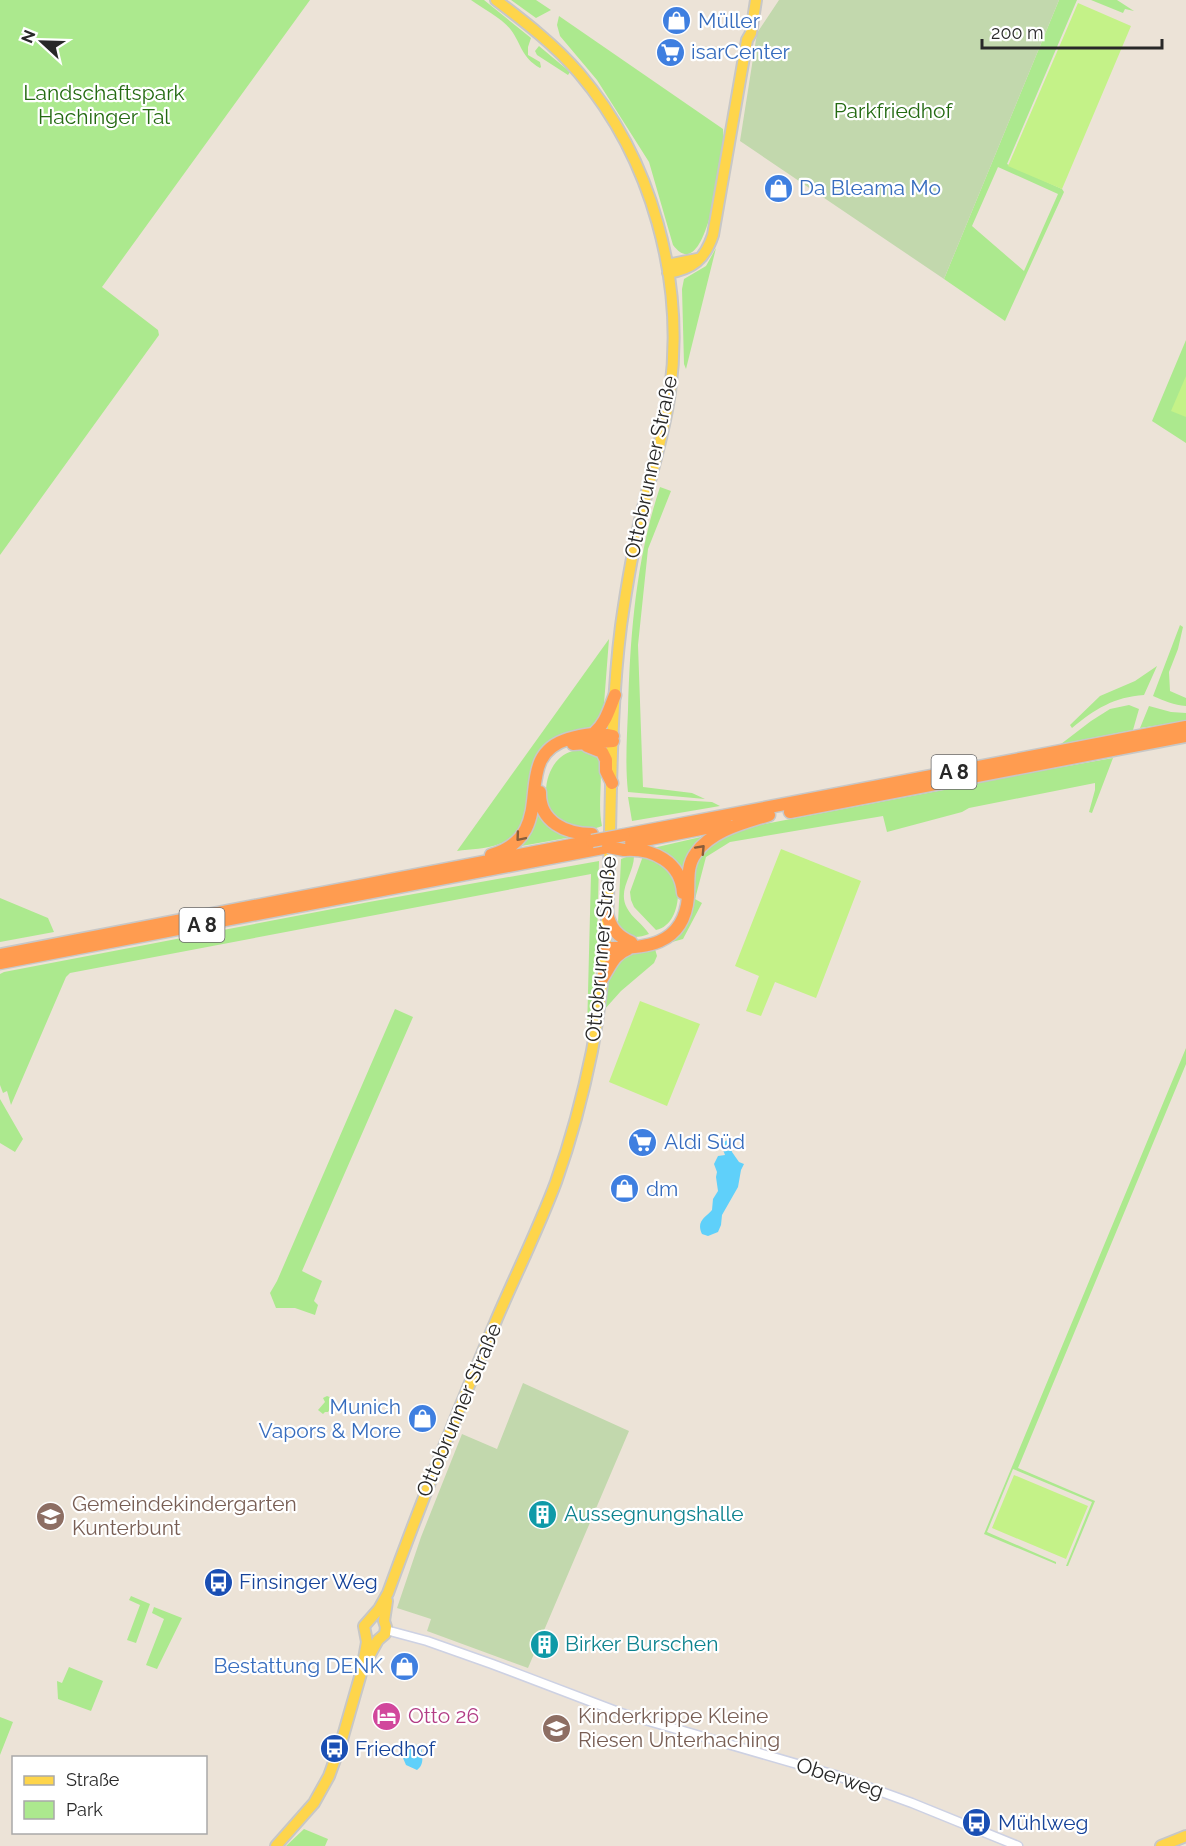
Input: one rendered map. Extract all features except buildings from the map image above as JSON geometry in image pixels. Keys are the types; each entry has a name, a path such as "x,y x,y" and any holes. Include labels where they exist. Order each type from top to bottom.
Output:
{"highway":[{"path":"429,872 446,864 501,852 523,836 529,825 534,804 534,783 541,761 555,745 594,733 602,726 615,695"},
{"name":"A 8","path":"0,955 592,842 769,815 1138,741 1186,727"},
{"path":"594,733 613,738"},
{"name":"A 8","path":"1138,741 1186,736"},
{"path":"592,842 558,826 546,814 541,806 540,786 549,760 562,748 613,738"},
{"path":"577,744 602,752 606,760 606,771 612,783"},
{"name":"A 8","path":"0,963 592,842 608,847 626,838 1123,744"},
{"path":"605,944 656,944 666,939 679,926 688,898 689,868 697,851 726,830 769,815"},
{"path":"602,979 613,959 621,952 631,945 652,940 670,929 681,906 683,888 677,873 668,862 626,838"},
{"path":"608,914 613,929 631,945"}],"main road":[{"name":"Ottobrunner Straße","path":"276,1846 314,1803 324,1786 341,1743 362,1671 367,1642 364,1626 379,1609 388,1593 440,1452 555,1183 580,1106 592,1049 602,979 608,914 615,695 630,566 661,439 670,390 674,334 672,298 668,269 641,172 625,140 579,73 539,34 496,0"},
{"path":"672,298 677,281 684,270 700,258 713,235 752,0"},
{"path":"747,40 751,33 756,0"},
{"path":"668,269 700,258"},
{"path":"668,269 684,270"},
{"name":"Ottobrunner Straße","path":"362,1671 378,1640 384,1636 388,1593"},
{"path":"370,1618 378,1617 385,1626"},
{"path":"365,1635 371,1640 378,1640"},
{"path":"1161,1846 1186,1836"}],"street":[{"name":"Oberweg","path":"385,1626 631,1716 835,1775 1018,1846"}],"green space":[{"name":"Landschaftspark Hachinger Tal","path":"0,0 310,0 102,287 158,330 159,335 0,555"},
{"path":"471,0 484,0 531,38 528,55 540,62 541,67 529,60 515,35 507,26"},
{"path":"511,0 536,0 551,10 536,18"},
{"name":"Parkfriedhof","path":"779,0 1059,0 944,279 740,141 757,33"},
{"path":"1059,0 1077,0 1007,164 1062,189 1064,192 1005,321 944,279","holes":["998,167 1058,194 1024,271 972,226"]},
{"path":"1091,0 1117,0 1134,11 1125,9 1123,13"},
{"path":"1078,3 1131,26 1062,189 1008,166"},
{"path":"559,16 723,129 725,146 710,217 699,245 691,253 683,253 673,245 649,162 597,80 560,36 557,25"},
{"path":"539,46 570,72 568,75 537,55 535,51"},
{"path":"716,248 686,369 682,289 684,279 706,266"},
{"path":"1186,340 1186,443 1152,421"},
{"path":"1186,376 1186,417 1171,411"},
{"path":"660,487 671,491 648,549 638,645 643,787 692,793 705,799 628,792 627,741 633,625 645,542"},
{"path":"1180,625 1183,627 1178,649 1169,672 1170,691 1186,698 1186,706 1153,696"},
{"path":"609,639 603,717 589,730 544,751 526,818 510,838 489,847 457,851"},
{"path":"1157,666 1144,695 1123,698 1105,705 1072,728 1070,725 1100,696 1135,681"},
{"path":"1129,705 1139,709 1133,730 1061,744 1110,709"},
{"path":"1149,706 1171,712 1186,713 1186,721 1140,728"},
{"path":"583,749 599,754 601,772 602,826 588,829 574,827 561,820 551,810 546,797 549,775 556,762 566,754"},
{"path":"1113,758 1092,813 1089,812 1095,783 969,808 962,812 887,832 883,816 730,842 706,857 695,899 702,903 683,939 665,944 675,933 689,877 707,844 743,828 944,788"},
{"path":"628,797 712,802 720,806 632,821"},
{"path":"537,807 572,837 516,847"},
{"path":"705,836 683,874 674,860 653,848"},
{"path":"781,849 861,881 816,998 775,982 761,1016 746,1011 759,976 735,966"},
{"path":"634,856 625,888 624,901 629,912 649,934 639,937 626,935 618,923 621,859"},
{"path":"643,856 669,869 677,884 678,900 673,916 663,927 656,930 634,907 631,900 630,892"},
{"path":"599,861 597,944 589,1037 587,1032 591,874 70,973 66,977 11,1105 7,1091 3,1093 0,1085 0,974 4,972 369,902"},
{"path":"0,898 48,918 54,932 0,942"},
{"path":"655,949 657,956 654,963 621,991 604,1010 608,979 614,964 629,954"},
{"path":"640,1001 700,1024 667,1106 609,1082"},
{"path":"395,1009 413,1017 302,1271 322,1281 314,1301 318,1305 315,1315 295,1308 276,1308 270,1293"},
{"path":"1186,1048 1186,1064 1018,1468 1095,1501 1068,1566 1066,1566 1092,1502 1013,1469 987,1532 1056,1562 1056,1564 984,1534"},
{"path":"0,1099 23,1139 15,1152 0,1143"},
{"path":"523,1383 629,1431 528,1668 427,1631 431,1619 397,1608 421,1537 462,1434 497,1449"},
{"path":"327,1396 334,1402 328,1412 323,1414 318,1410 325,1402 323,1398"},
{"path":"1014,1475 1088,1506 1066,1559 992,1528"},
{"path":"131,1596 150,1604 136,1643 127,1640 140,1605 129,1600"},
{"path":"154,1607 182,1618 157,1669 146,1665 164,1619 152,1613"},
{"path":"69,1667 103,1681 91,1711 58,1699 57,1681 62,1683"},
{"path":"0,1717 13,1722 0,1755"},
{"path":"304,1829 328,1839 325,1846 286,1846"}],"water":[{"path":"729,1139 732,1152 739,1162 744,1164 738,1187 722,1215 718,1232 708,1236 702,1234 700,1226 712,1210 713,1199 718,1191 714,1164 718,1156 725,1155 721,1144"},
{"path":"413,1744 421,1746 422,1762 417,1770 406,1765 403,1758 407,1748"}],"place":[{"name":"Müller","path":"677,21"},
{"name":"isarCenter","path":"670,52"},
{"name":"Da Bleama Mo","path":"778,188"},
{"name":"Aldi Süd","path":"643,1142"},
{"name":"dm","path":"625,1189"},
{"name":"Munich Vapors & More","path":"422,1419"},
{"name":"Aussegnungshalle","path":"543,1514"},
{"name":"Gemeindekindergarten Kunterbunt","path":"51,1516"},
{"name":"Finsinger Weg","path":"218,1582"},
{"name":"Birker Burschen","path":"544,1644"},
{"name":"Bestattung DENK","path":"404,1666"},
{"name":"Otto 26","path":"387,1716"},
{"name":"Kinderkrippe Kleine Riesen Unterhaching","path":"557,1728"},
{"name":"Friedhof","path":"334,1749"},
{"name":"Mühlweg","path":"977,1823"}]}
